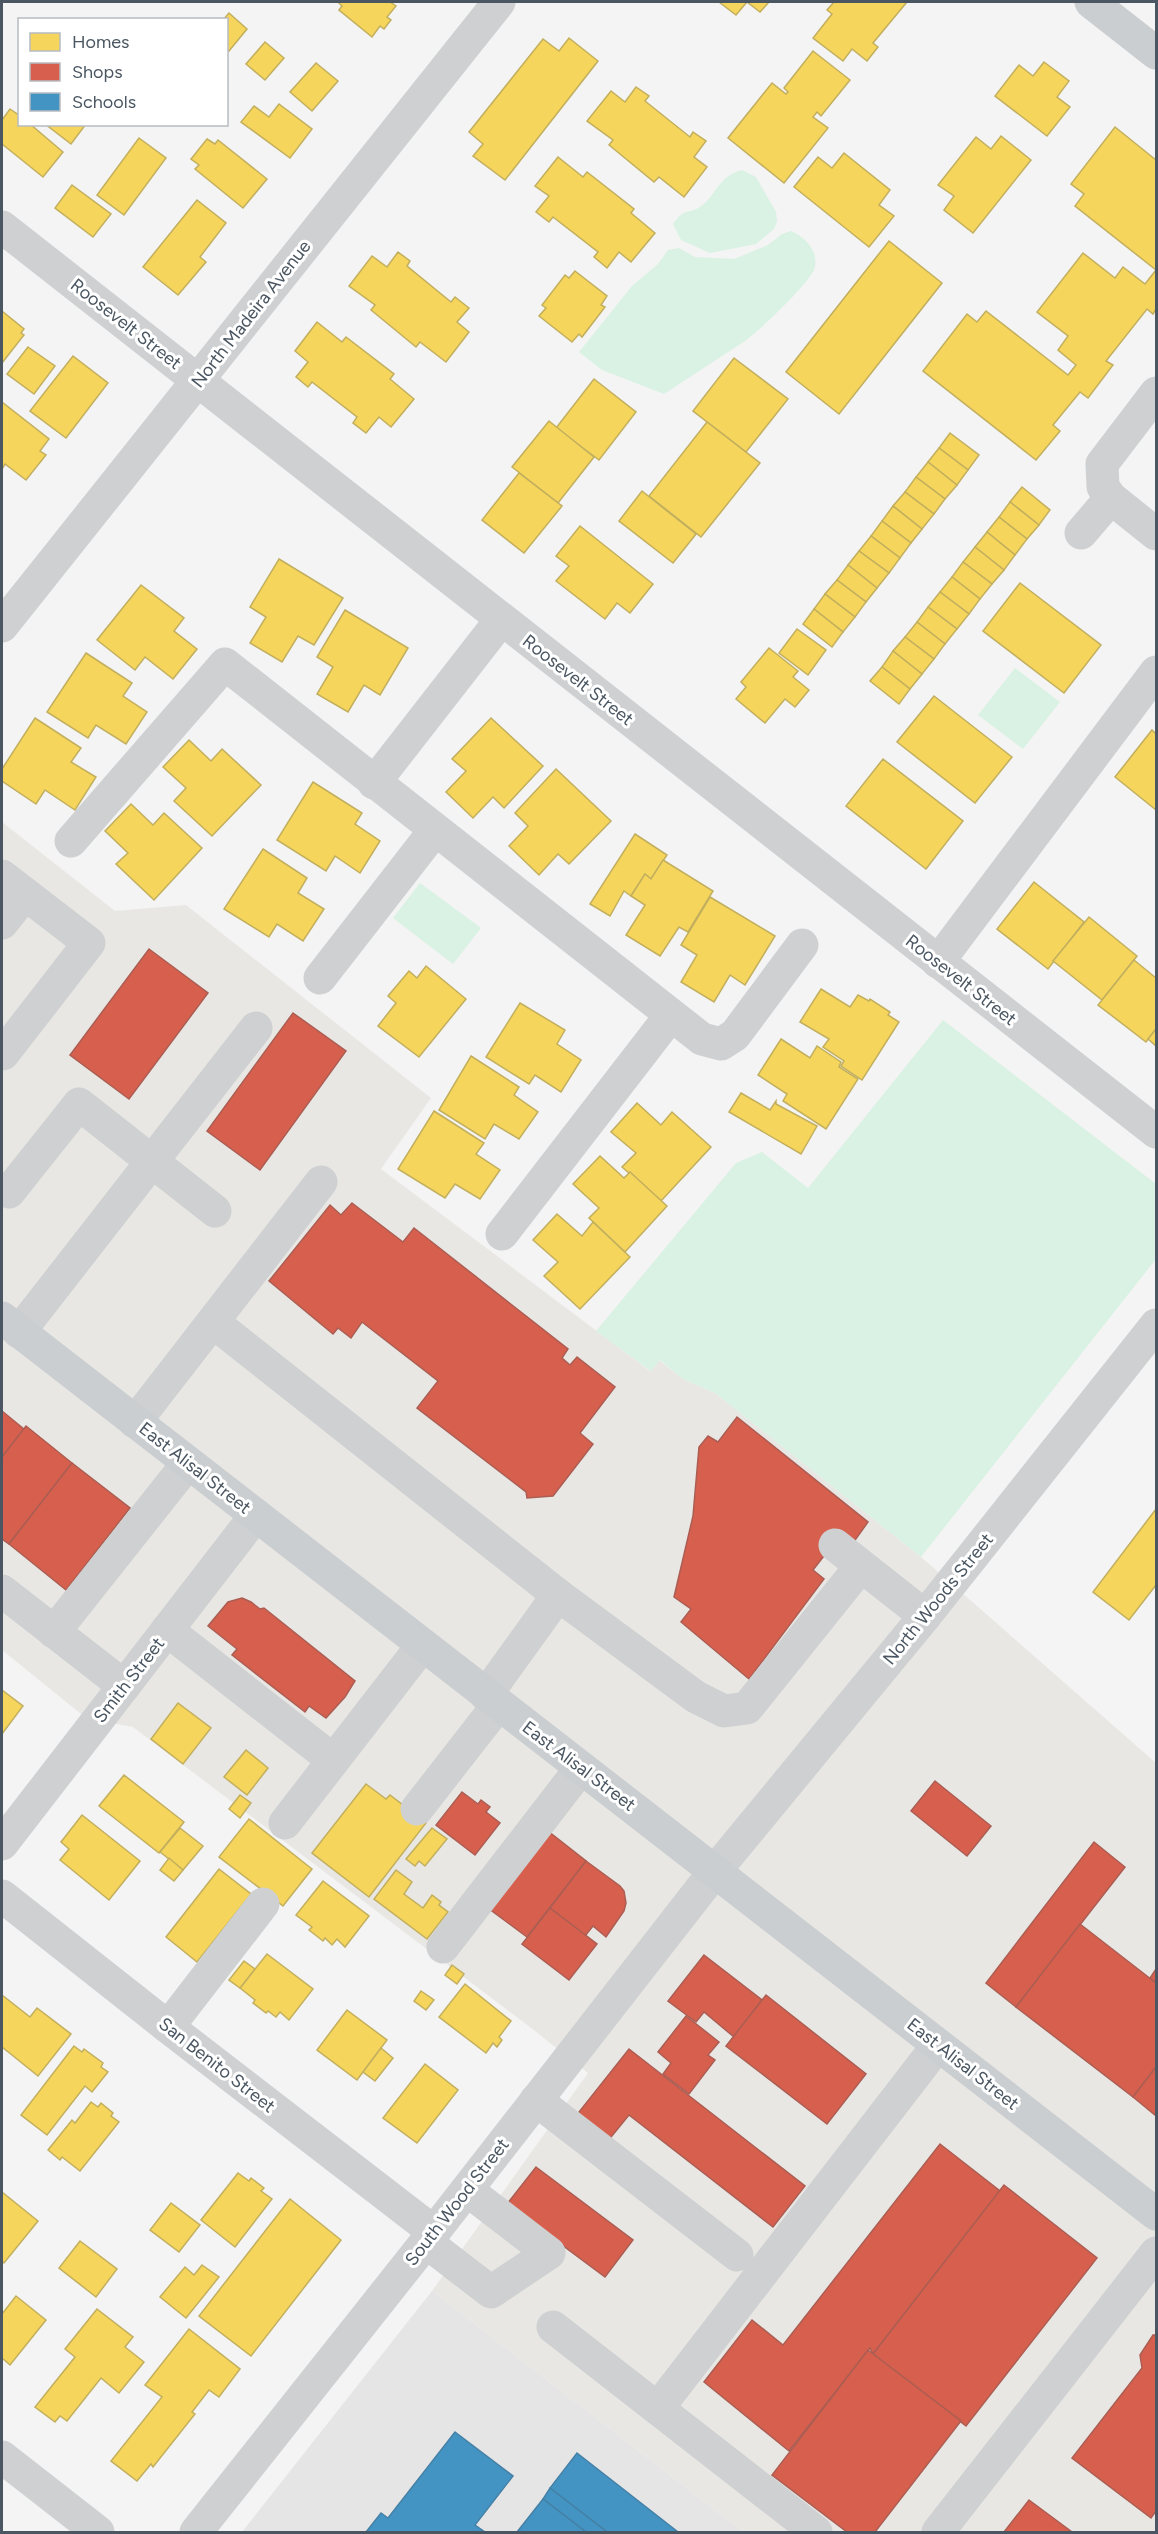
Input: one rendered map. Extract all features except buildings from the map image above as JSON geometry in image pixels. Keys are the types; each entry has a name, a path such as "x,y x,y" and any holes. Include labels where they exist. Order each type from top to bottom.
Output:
{"main road":[{"path":"1091,2 1156,53"},
{"name":"East Alisal Street","path":"10,1325 1156,2212"}],"street":[{"name":"North Madeira Avenue","path":"2,626 500,2"},
{"name":"Roosevelt Street","path":"2,227 1156,1132"},
{"path":"1156,393 1102,464 1102,487 1111,498 1156,534"},
{"path":"1081,533 1111,498"},
{"path":"374,783 501,620"},
{"path":"71,841 225,664 702,1039 721,1044 735,1035 802,945"},
{"path":"938,962 1156,672"},
{"path":"320,978 435,830"},
{"path":"2,923 13,885 89,943 2,1053"},
{"path":"502,1234 670,1015"},
{"path":"10,1325 153,1162 256,1028"},
{"path":"9,1192 79,1104 215,1211"},
{"path":"135,1422 321,1182"},
{"path":"213,1322 558,1595 696,1697 724,1710 747,1708 861,1566"},
{"name":"North Woods Street","path":"715,1871 925,1616 1156,1325"},
{"path":"54,1632 188,1463"},
{"name":"Smith Street","path":"2,1844 256,1515"},
{"path":"835,1545 925,1616"},
{"path":"2,1591 123,1686"},
{"path":"417,1809 492,1700 558,1595"},
{"path":"167,1630 333,1760"},
{"path":"285,1823 422,1646"},
{"path":"443,1947 581,1768"},
{"name":"South Wood Street","path":"196,2532 467,2190 715,1871"},
{"name":"San Benito Street","path":"2,1896 430,2237 491,2292 549,2253 467,2190"},
{"path":"168,2027 263,1904"},
{"path":"658,2408 938,2045"},
{"path":"536,2100 737,2255"},
{"path":"938,2532 1156,2253"},
{"path":"553,2327 816,2532"},
{"path":"2,2457 98,2532"}],"shaded area":[{"path":"2,822 115,911 186,905 431,1098 381,1169 650,1371 659,1360 683,1379 715,1393 921,1557 1156,1763 1156,2532 743,2532 432,2291 588,2073 133,1727 86,1718 2,1650"},
{"path":"432,2291 743,2532 242,2532"}],"green space":[{"path":"742,170 756,177 776,212 777,221 774,229 756,244 710,253 681,240 673,224 677,219 683,213 700,207 723,181"},
{"path":"791,231 806,241 814,255 815,267 805,283 773,317 745,341 664,394 602,370 579,352 632,286 658,264 668,250 679,248 695,257 734,259 768,245 782,234"},
{"path":"1015,668 1060,702 1023,749 978,715"},
{"path":"420,883 481,928 453,964 393,918"},
{"path":"943,1020 1156,1184 1156,1259 921,1557 715,1393 683,1379 660,1360 651,1371 596,1331 736,1163 762,1152 808,1188"}]}
